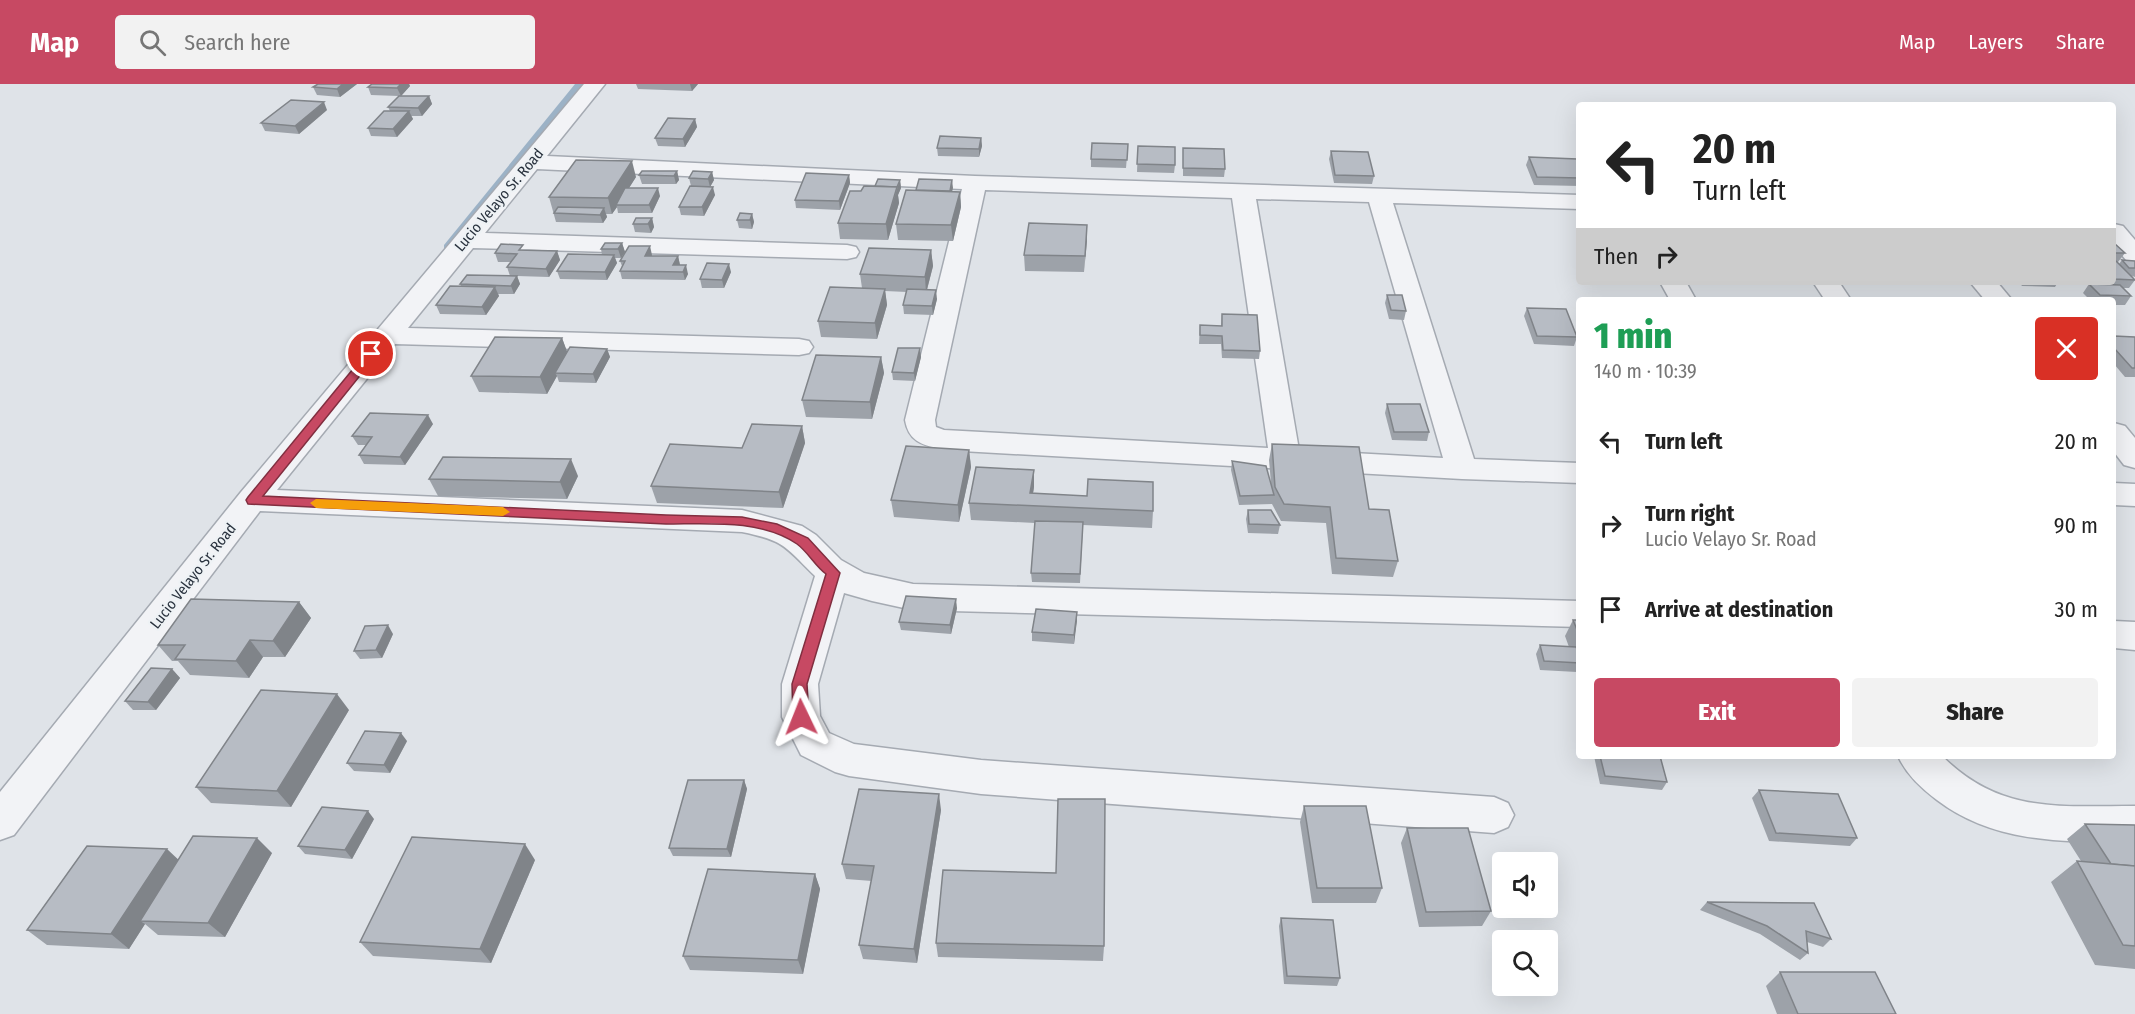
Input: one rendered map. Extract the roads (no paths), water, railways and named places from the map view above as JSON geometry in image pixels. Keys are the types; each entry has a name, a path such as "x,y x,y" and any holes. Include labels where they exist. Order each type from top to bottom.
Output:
{"street":[{"name":"Lucio Velayo Sr. Road","path":"0,822 252,500 595,84"},
{"path":"530,162 975,183 1576,202"},
{"path":"975,183 920,420 922,431 930,436 944,440 1462,469 1576,473"},
{"path":"1243,191 1285,459"},
{"path":"1379,195 1462,469"},
{"path":"2116,222 2135,223"},
{"path":"2116,233 2135,255"},
{"path":"466,240 847,252"},
{"path":"1986,285 1996,297"},
{"path":"386,336 799,347"},
{"path":"2116,435 2135,458"},
{"path":"2116,494 2135,495"},
{"path":"252,500 742,521 772,527 803,542 833,573 865,588 912,597 1576,614"},
{"path":"833,573 800,684 801,717 815,744 849,760 981,777 1494,815"},
{"path":"2116,635 2135,636"},
{"path":"1920,759 1956,793 1992,814 2035,822 2135,824"}],"waterway":[{"path":"448,247 580,84"}]}
